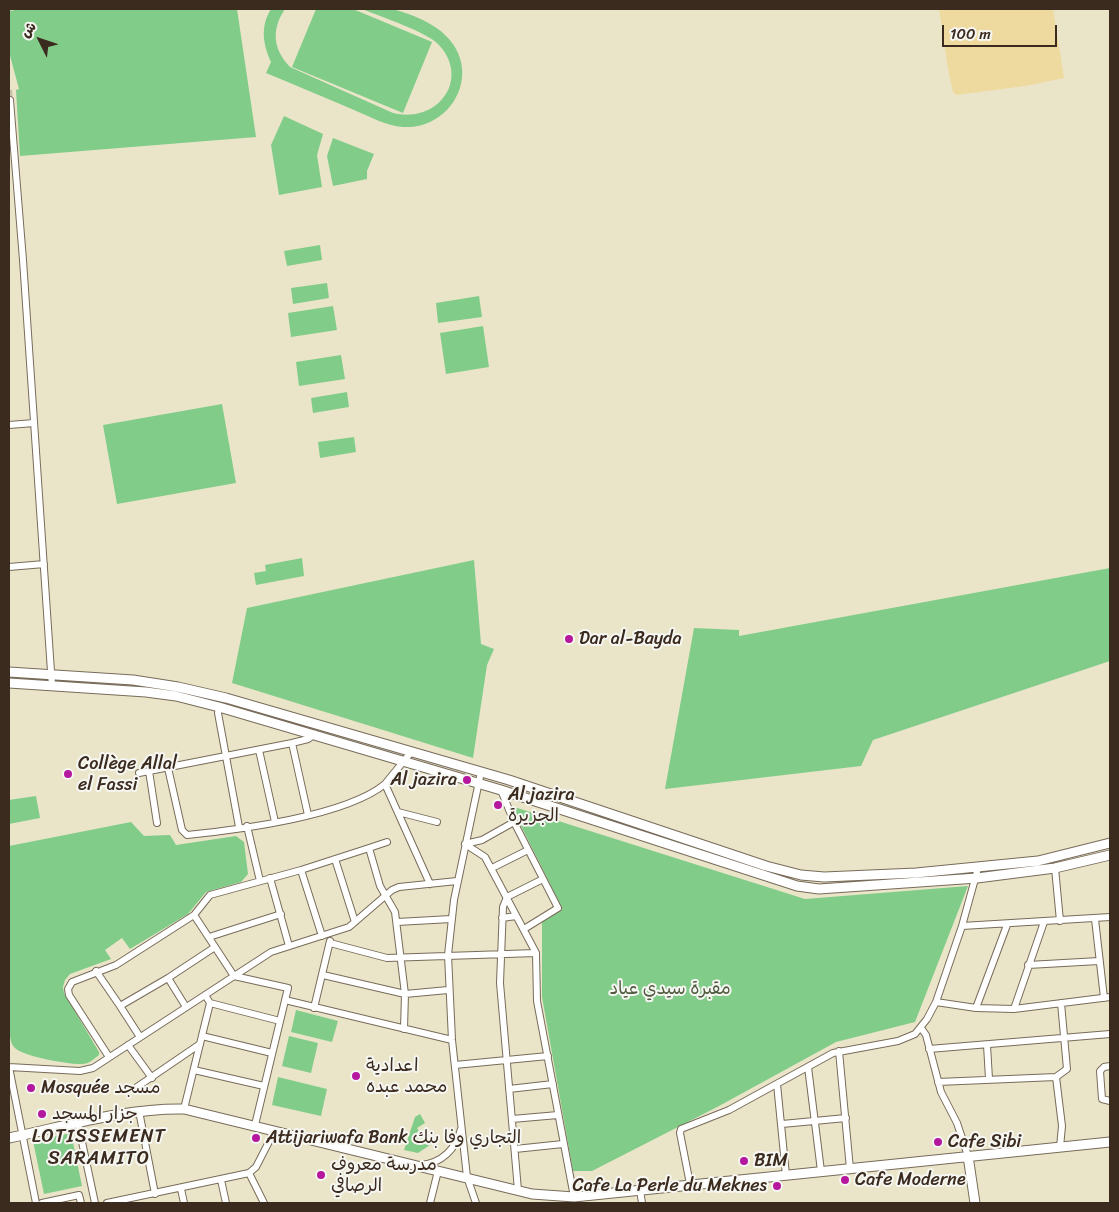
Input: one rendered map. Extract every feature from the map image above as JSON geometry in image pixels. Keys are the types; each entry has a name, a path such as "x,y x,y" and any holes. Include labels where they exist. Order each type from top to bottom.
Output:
{"main road":[{"path":"9,672 134,680 178,687 235,700 481,772 741,858 802,875 824,877 978,868 1057,858 1110,843"},
{"path":"9,683 158,694 219,707 501,790 738,868 808,888 977,878 1055,868 1110,855"},
{"path":"738,868 741,858"},
{"path":"884,874 884,885"},
{"path":"9,1138 139,1111 184,1108 405,1164 518,1190 546,1196 574,1197 1110,1142"},
{"path":"968,1156 975,1203"}],"street":[{"path":"10,100 52,686"},
{"path":"9,425 34,423"},
{"path":"9,567 44,564"},
{"path":"219,707 218,713 226,756 243,826 260,881"},
{"path":"140,773 292,743 308,739 315,734"},
{"path":"292,743 308,815"},
{"path":"259,750 275,822"},
{"path":"168,768 183,833 189,835 275,822 348,805 366,797 384,784 412,752"},
{"path":"149,771 158,823"},
{"path":"476,1203 467,1177 454,1065 448,990 448,955 457,881 481,772"},
{"path":"384,784 430,884"},
{"path":"501,790 514,822 558,908 524,929"},
{"path":"398,812 438,822"},
{"path":"466,844 482,840 514,822"},
{"path":"109,1057 68,992 72,982 96,971 116,965 194,915 210,895 301,870 387,842"},
{"path":"466,844 480,853 492,868 536,953 537,1001 574,1197"},
{"path":"369,848 380,886 395,912 397,922 404,994 404,1029"},
{"path":"492,868 528,850"},
{"path":"336,859 356,922"},
{"path":"690,1184 680,1133 681,1128 730,1110 839,1051 909,1038 921,1028 936,1002 962,926 977,878 978,868"},
{"path":"1055,868 1060,921"},
{"path":"301,870 325,935 330,943 387,958 536,953"},
{"path":"270,878 289,946"},
{"path":"518,1190 500,990 502,918 503,907 507,898 543,879"},
{"path":"36,1203 9,1067 87,1070 271,952 341,931 356,922 385,895 399,887 457,881"},
{"path":"209,937 281,914"},
{"path":"194,915 234,976 288,988 255,1125"},
{"path":"502,918 516,916"},
{"path":"962,926 1110,917"},
{"path":"397,922 451,918"},
{"path":"936,1002 976,1008 1014,1009 1107,998 1099,961 1095,919"},
{"path":"1014,1009 1044,922"},
{"path":"976,1008 1007,924"},
{"path":"314,1008 330,943"},
{"path":"120,1006 168,978 215,947"},
{"path":"1028,965 1099,961"},
{"path":"96,971 140,1037"},
{"path":"323,975 404,994 448,990"},
{"path":"168,978 186,1007"},
{"path":"184,1108 210,1003 205,994"},
{"path":"285,1000 452,1040"},
{"path":"210,1003 280,1021"},
{"path":"938,1082 1056,1077 1067,1069 1061,1003"},
{"path":"921,1028 926,1035 938,1082 957,1124 968,1156"},
{"path":"929,1049 1110,1034"},
{"path":"202,1036 272,1053"},
{"path":"137,1087 200,1044"},
{"path":"128,1045 152,1078"},
{"path":"987,1045 989,1079"},
{"path":"839,1051 850,1169"},
{"path":"454,1065 548,1056"},
{"path":"1110,1066 1104,1067 1100,1071 1102,1099 1110,1101"},
{"path":"808,1067 821,1172"},
{"path":"194,1070 264,1086"},
{"path":"1056,1077 1062,1126 1060,1147"},
{"path":"509,1089 553,1084"},
{"path":"778,1084 786,1175"},
{"path":"139,1111 155,1194"},
{"path":"512,1119 558,1115"},
{"path":"782,1124 846,1118"},
{"path":"405,1164 427,1165 446,1155 459,1138 462,1122"},
{"path":"78,1123 95,1203"},
{"path":"106,1203 181,1189 249,1173 256,1166 274,1130"},
{"path":"515,1149 563,1144"},
{"path":"430,1203 438,1171"},
{"path":"249,1173 264,1203"},
{"path":"221,1180 226,1203"},
{"path":"181,1189 184,1203"},
{"path":"640,1190 642,1203"},
{"path":"42,1203 79,1194 80,1203"}],"green space":[{"path":"21,9 237,9 256,137 20,156 16,90 19,89 9,52 9,11"},
{"path":"271,9 285,9 277,24 276,39 280,53 290,67 393,113 409,115 424,112 436,105 445,95 450,84 451,71 447,57 432,39 362,9 392,9 423,20 441,31 457,50 462,66 462,81 457,96 448,109 436,119 420,125 403,127 390,125 266,73 271,62 266,49 264,29"},
{"path":"316,9 353,9 432,42 403,113 292,67"},
{"path":"284,116 323,134 317,155 322,187 279,195 271,145"},
{"path":"333,138 374,154 367,171 367,179 333,186 327,156"},
{"path":"320,245 322,260 287,266 284,251"},
{"path":"327,283 329,298 293,304 291,288"},
{"path":"479,296 482,317 438,323 436,303"},
{"path":"333,306 337,330 291,337 288,313"},
{"path":"483,326 489,367 446,374 440,333"},
{"path":"341,355 345,379 299,386 296,362"},
{"path":"347,392 349,407 313,413 311,398"},
{"path":"222,404 236,483 117,504 103,425"},
{"path":"354,437 356,452 320,458 318,442"},
{"path":"302,558 304,576 256,585 254,573 266,571 265,565"},
{"path":"474,560 481,644 494,649 487,665 473,758 232,683 247,608"},
{"path":"1110,568 1110,661 873,740 861,766 665,789 694,628 739,630 739,636"},
{"path":"36,796 40,818 9,824 9,800"},
{"name":"مقبرة سيدي عياد","path":"511,806 805,899 968,886 915,1022 836,1042 719,1106 592,1171 573,1171 542,997 542,921 562,908"},
{"path":"131,822 144,836 170,835 176,845 236,836 244,842 248,874 241,882 206,892 188,914 130,949 122,938 105,950 111,959 70,974 65,980 64,993 99,1052 99,1055 93,1060 85,1064 76,1064 26,1054 14,1047 10,1038 9,1028 9,846"},
{"path":"296,1010 338,1021 332,1042 291,1032"},
{"path":"289,1036 318,1043 311,1073 282,1066"},
{"path":"278,1077 327,1089 321,1116 272,1105"},
{"path":"420,1114 425,1123 417,1128 419,1131 415,1134 420,1142 433,1136 436,1141 418,1153 404,1150 415,1117"},
{"path":"71,1133 82,1186 44,1194 33,1141"}],"sand":[{"path":"939,9 1053,9 1064,78 1025,86 956,95 953,92 951,82"}],"tunnel":[{"path":"9,90 10,100"}],"place":[{"name":"Dar al-Bayda","path":"569,639"},
{"name":"Collège Allal el Fassi","path":"68,774"},
{"name":"Al jazira","path":"467,780"},
{"name":"Al jazira الجزيرة","path":"498,805"},
{"name":"اعدادية محمد عبده","path":"356,1076"},
{"name":"Mosquée مسجد","path":"31,1088"},
{"name":"جزار المسجد","path":"42,1114"},
{"name":"Attijariwafa Bank التجاري وفا بنك","path":"256,1138"},
{"name":"Cafe Sibi","path":"938,1142"},
{"name":"BIM","path":"744,1161"},
{"name":"مدرسة معروف الرصافي","path":"321,1175"},
{"name":"Cafe Moderne","path":"845,1180"},
{"name":"Cafe La Perle du Meknes","path":"777,1186"}],"district":[{"name":"LOTISSEMENT SARAMITO","path":"99,1148"}]}
